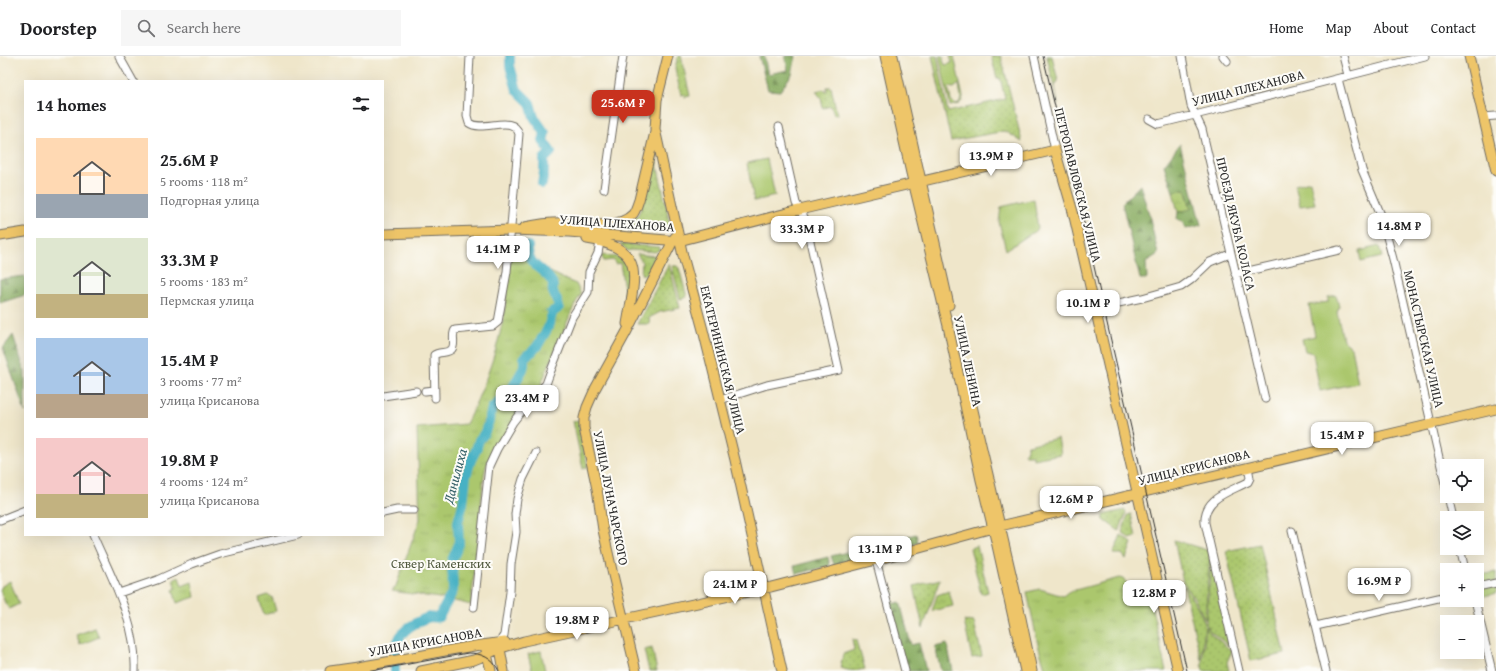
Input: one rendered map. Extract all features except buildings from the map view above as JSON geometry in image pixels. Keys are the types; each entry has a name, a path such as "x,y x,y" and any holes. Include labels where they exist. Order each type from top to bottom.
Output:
{"main road":[{"name":"ЕКАТЕРИНИНСКАЯ УЛИЦА","path":"668,56 657,100 655,129 677,230 676,241 720,400 782,671"},
{"name":"УЛИЦА ЛЕНИНА","path":"885,56 917,183"},
{"name":"УЛИЦА ЛЕНИНА","path":"893,56 917,183 980,480 996,527 1032,671"},
{"path":"1469,56 1496,171"},
{"path":"511,232 536,224 553,223 603,225 619,222 629,218 635,210 639,200 655,129"},
{"name":"УЛИЦА ПЛЕХАНОВА","path":"511,232 570,232 676,241 1055,150"},
{"name":"ПЕТРОПАВЛОВСКАЯ УЛИЦА","path":"1055,150 1073,212 1178,671"},
{"path":"0,236 24,232"},
{"path":"384,234 432,232 468,235 511,232 578,238 600,242 622,251 629,257 634,273 626,334"},
{"name":"УЛИЦА ЛУНАЧАРСКОГО","path":"636,671 603,530 584,422 590,398 676,241"},
{"name":"УЛИЦА КРИСАНОВА","path":"330,671 409,659 484,644 499,646 623,620 876,560 996,527 1496,409"},
{"name":"УЛИЦА ЛЕНИНА","path":"996,527 1025,671"},
{"path":"484,644 491,671"},
{"path":"499,646 504,671"},
{"name":"УЛИЦА КРИСАНОВА","path":"421,671 474,660 487,655 499,646"}],"street":[{"path":"119,56 132,80"},
{"path":"435,398 434,355 437,352 452,349 454,346 453,332 455,330 496,325 499,319 507,272 520,134 517,128 511,124 477,126 469,123 470,56"},
{"path":"604,189 623,56"},
{"name":"ПЕТРОПАВЛОВСКАЯ УЛИЦА","path":"1034,56 1055,150"},
{"name":"ПРОЕЗД ЯКУБА КОЛАСА","path":"1182,56 1191,106 1202,128 1230,254 1266,399"},
{"path":"1343,56 1348,76"},
{"name":"УЛИЦА ПЛЕХАНОВА","path":"1149,119 1158,124 1425,56"},
{"name":"МОНАСТЫРСКАЯ УЛИЦА","path":"1338,79 1362,170 1381,215 1393,259 1440,460"},
{"path":"1483,117 1496,116"},
{"path":"720,400 767,385 839,370 805,219 796,203 778,128"},
{"path":"474,607 489,466 513,422 532,398 546,384 572,317 588,292 589,272 598,253 600,242"},
{"path":"1235,274 1339,250"},
{"path":"1095,308 1142,298 1181,287 1210,262 1230,254"},
{"path":"425,390 434,390"},
{"path":"384,396 416,391"},
{"path":"499,646 504,635 510,592 512,559 516,532 515,514 517,499 520,487 536,453"},
{"path":"1239,671 1204,515 1213,500 1248,482 1250,478 1248,467"},
{"path":"0,520 24,510"},
{"path":"384,513 397,510 414,510"},
{"path":"1292,531 1326,671"},
{"path":"93,536 125,608 134,645 135,671"},
{"path":"119,593 157,580 192,564 220,554 294,536"},
{"path":"876,560 905,671"},
{"path":"1484,586 1496,583"},
{"path":"1316,626 1440,598"},
{"path":"1476,607 1492,671"}],"green space":[{"path":"678,56 681,56 690,96 685,97 684,94 681,95 675,68"},
{"path":"759,56 764,56 768,74 788,70 785,56 796,56 792,74 780,91 768,90"},
{"path":"932,56 937,56 948,112 1005,99 1000,78 997,78 991,56 1001,56 1022,142 1005,131 951,141"},
{"path":"939,56 944,56 943,60 945,65 952,63 950,56 954,56 963,97 959,104 950,106","holes":["959,84 961,99 959,103 955,104 951,100 948,87 954,88"]},
{"path":"1047,56 1052,56 1058,81 1055,86 1058,105"},
{"path":"827,87 831,87 837,114 834,115 831,106 823,108 821,98 816,91 824,89 825,92 827,91"},
{"path":"1180,144 1201,225 1186,229 1182,221 1177,219 1178,212 1191,208 1185,189 1173,192 1164,165"},
{"path":"653,147 670,228 632,226 628,224 637,217 641,208"},
{"path":"767,159 775,196 754,201 747,163"},
{"path":"1310,181 1315,204 1300,206 1295,185"},
{"path":"1140,185 1149,214 1158,254 1146,262 1147,279 1140,279 1122,203"},
{"path":"1185,189 1191,209 1178,212 1173,192"},
{"path":"1034,199 1038,229 1006,250 999,222 1001,207"},
{"name":"Сквер Каменских","path":"512,244 527,244 527,255 550,272 576,284 581,294 574,306 539,389 486,466 471,605 446,599 392,591 396,586 420,519 417,428 466,424 478,400 497,347 503,320"},
{"path":"620,244 660,247 659,250 655,252 628,251"},
{"path":"1379,246 1382,257 1361,262 1359,251"},
{"path":"637,254 656,256 646,275 641,274 642,262"},
{"path":"601,255 618,257 626,262 629,270 629,281 626,295 620,263 615,264 614,260 604,261"},
{"path":"669,264 680,308 660,312 649,318 650,324 637,324"},
{"path":"672,266 677,266 679,268 687,297 680,299"},
{"path":"24,276 24,295 0,303 0,279"},
{"path":"1336,295 1339,307 1337,312 1343,340 1351,347 1358,383 1320,391 1313,353 1305,351 1302,339 1315,336 1309,305 1328,302 1328,297"},
{"path":"13,335 24,369 24,409 3,348"},
{"path":"579,420 579,430 588,467 583,469 573,421"},
{"path":"1058,438 1061,454 1033,459 1033,455 1025,455 1024,453 1028,445"},
{"path":"1125,510 1126,514 1119,531 1104,520 1103,515"},
{"path":"1131,514 1136,537 1130,539 1122,532 1128,515"},
{"path":"916,534 918,543 872,555 869,546"},
{"path":"1121,535 1132,543 1126,559 1122,554 1113,554"},
{"path":"1174,540 1210,551 1205,620 1196,601 1183,582"},
{"path":"1260,544 1285,654 1251,661 1226,551"},
{"path":"977,546 988,592 981,594 970,548"},
{"path":"864,548 866,557 834,565 831,556"},
{"path":"828,557 830,566 796,574 794,566"},
{"path":"1211,559 1232,648 1210,631 1206,624"},
{"path":"1496,572 1496,593 1484,596 1484,575"},
{"path":"179,577 182,586 192,582 195,597 177,603 173,590 176,588 173,580"},
{"path":"1119,578 1123,579 1146,602 1151,604 1166,671 1046,671 1038,645 1027,592 1040,589 1063,596 1068,592"},
{"path":"940,579 923,628 914,586"},
{"path":"10,581 19,604 9,609 0,590 2,586"},
{"path":"1184,586 1197,606 1205,623 1201,660"},
{"path":"894,591 895,593 891,594 894,604 900,602 911,645 919,643 926,671 906,671 887,593"},
{"path":"949,591 953,606 932,611 937,595"},
{"path":"268,595 272,597 276,611 264,615 259,598"},
{"path":"964,621 974,622 982,656 972,658"},
{"path":"1206,626 1210,633 1232,651 1227,662 1229,671 1203,671 1202,665"},
{"path":"95,628 99,637 80,645 76,635"},
{"path":"852,639 856,640 865,669 846,670 840,668 843,654 854,650"},
{"path":"947,644 953,671 941,671 935,647"},
{"path":"652,648 657,671 649,671 644,650"},
{"path":"541,651 545,671 532,671 528,654"}],"waterway":[{"name":"Данилиха","path":"510,56 510,66 517,90 530,103 534,117 545,133 543,141 551,152 544,159 542,184"},
{"name":"Данилиха","path":"395,671 397,643 403,632 424,619 439,617 453,591 452,560 459,544 458,522 463,504 466,476 471,460 479,440 484,434 492,408 512,389 523,369 524,358 538,345 548,328 553,311 559,307 553,292 553,283 549,277 530,259 528,246"},
{"name":"Данилиха","path":"546,311 553,311"}],"tram line":[{"path":"1043,56 1081,210 1187,671"},
{"path":"371,671 468,653 486,657 496,666 499,671"}]}
